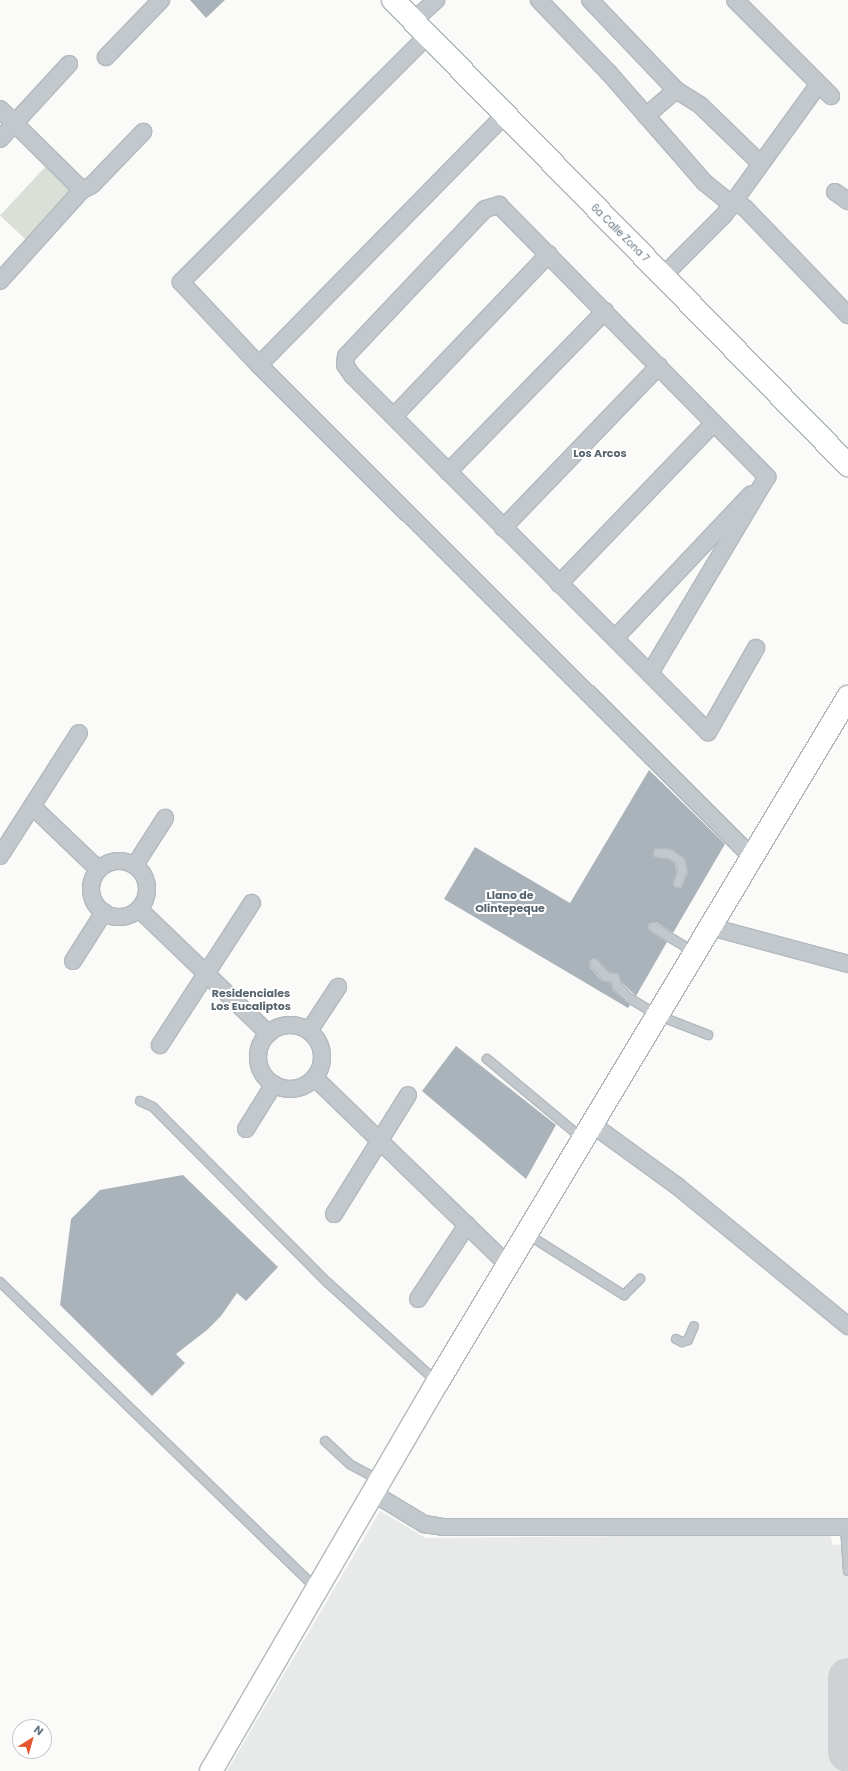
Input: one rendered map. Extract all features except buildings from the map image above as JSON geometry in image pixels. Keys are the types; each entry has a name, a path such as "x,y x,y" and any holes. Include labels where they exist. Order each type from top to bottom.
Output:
{"main road":[{"name":"6a Calle Zona 7","path":"393,0 504,116 848,465"},
{"path":"211,1771 437,1383 848,697"}],"street":[{"path":"106,57 161,0"},
{"path":"436,0 420,28 181,282 260,365 752,857"},
{"path":"539,0 646,116 704,182 731,204 740,205 745,208 848,315"},
{"path":"590,0 676,90 700,105 760,163"},
{"path":"735,0 818,85 831,96"},
{"path":"0,139 68,64"},
{"path":"663,276 724,215 760,163 818,85"},
{"path":"646,116 676,90"},
{"path":"0,109 82,190"},
{"path":"260,365 504,116"},
{"path":"0,280 82,190 92,185 143,132"},
{"path":"756,648 708,732 503,528 348,370 345,360 353,346 490,206 499,205 504,208 767,477"},
{"path":"394,416 548,254"},
{"path":"448,472 605,312"},
{"path":"503,528 659,366"},
{"path":"559,584 714,422"},
{"path":"615,638 767,477"},
{"path":"650,673 767,477"},
{"path":"0,856 79,733"},
{"path":"32,806 98,869"},
{"path":"135,865 165,818"},
{"path":"121,860 135,865 142,872 148,887 147,895 139,909 122,917 104,912 94,900 91,892 91,884 98,869 112,861 121,860"},
{"path":"160,1045 252,903"},
{"path":"139,909 269,1034"},
{"path":"73,961 104,912"},
{"path":"711,927 848,964"},
{"path":"309,1031 338,987"},
{"path":"292,1025 309,1031 321,1049 322,1060 315,1078 295,1089 274,1084 267,1079 259,1062 262,1043 269,1034 283,1026 292,1025"},
{"path":"315,1078 508,1265"},
{"path":"246,1129 274,1084"},
{"path":"334,1214 408,1095"},
{"path":"588,1132 682,1190 848,1326"},
{"path":"418,1299 466,1225"},
{"path":"377,1487 419,1521 443,1527 847,1527"}],"lane":[{"path":"658,853 670,854 680,861 683,871 678,883"},
{"path":"653,927 695,952"},
{"path":"594,963 606,977 615,978 622,993 657,1015 708,1035"},
{"path":"486,1059 588,1132"},
{"path":"140,1101 153,1107 328,1283 437,1383"},
{"path":"526,1234 624,1295 640,1279"},
{"path":"0,1282 292,1567 317,1588"},
{"path":"676,1339 682,1342 688,1340 694,1326"},
{"path":"325,1441 377,1487"},
{"path":"847,1527 848,1571"}],"shaded area":[{"path":"47,165 74,190 27,241 0,215"},
{"path":"380,1511 426,1538 830,1534 833,1545 848,1544 848,1771 227,1771"}],"taxiway":[{"path":"848,1678 848,1752"}],"district":[{"name":"Los Arcos","path":"600,453"},
{"name":"Llano de Olintepeque","path":"510,902"},
{"name":"Residenciales Los Eucaliptos","path":"251,1000"}]}
